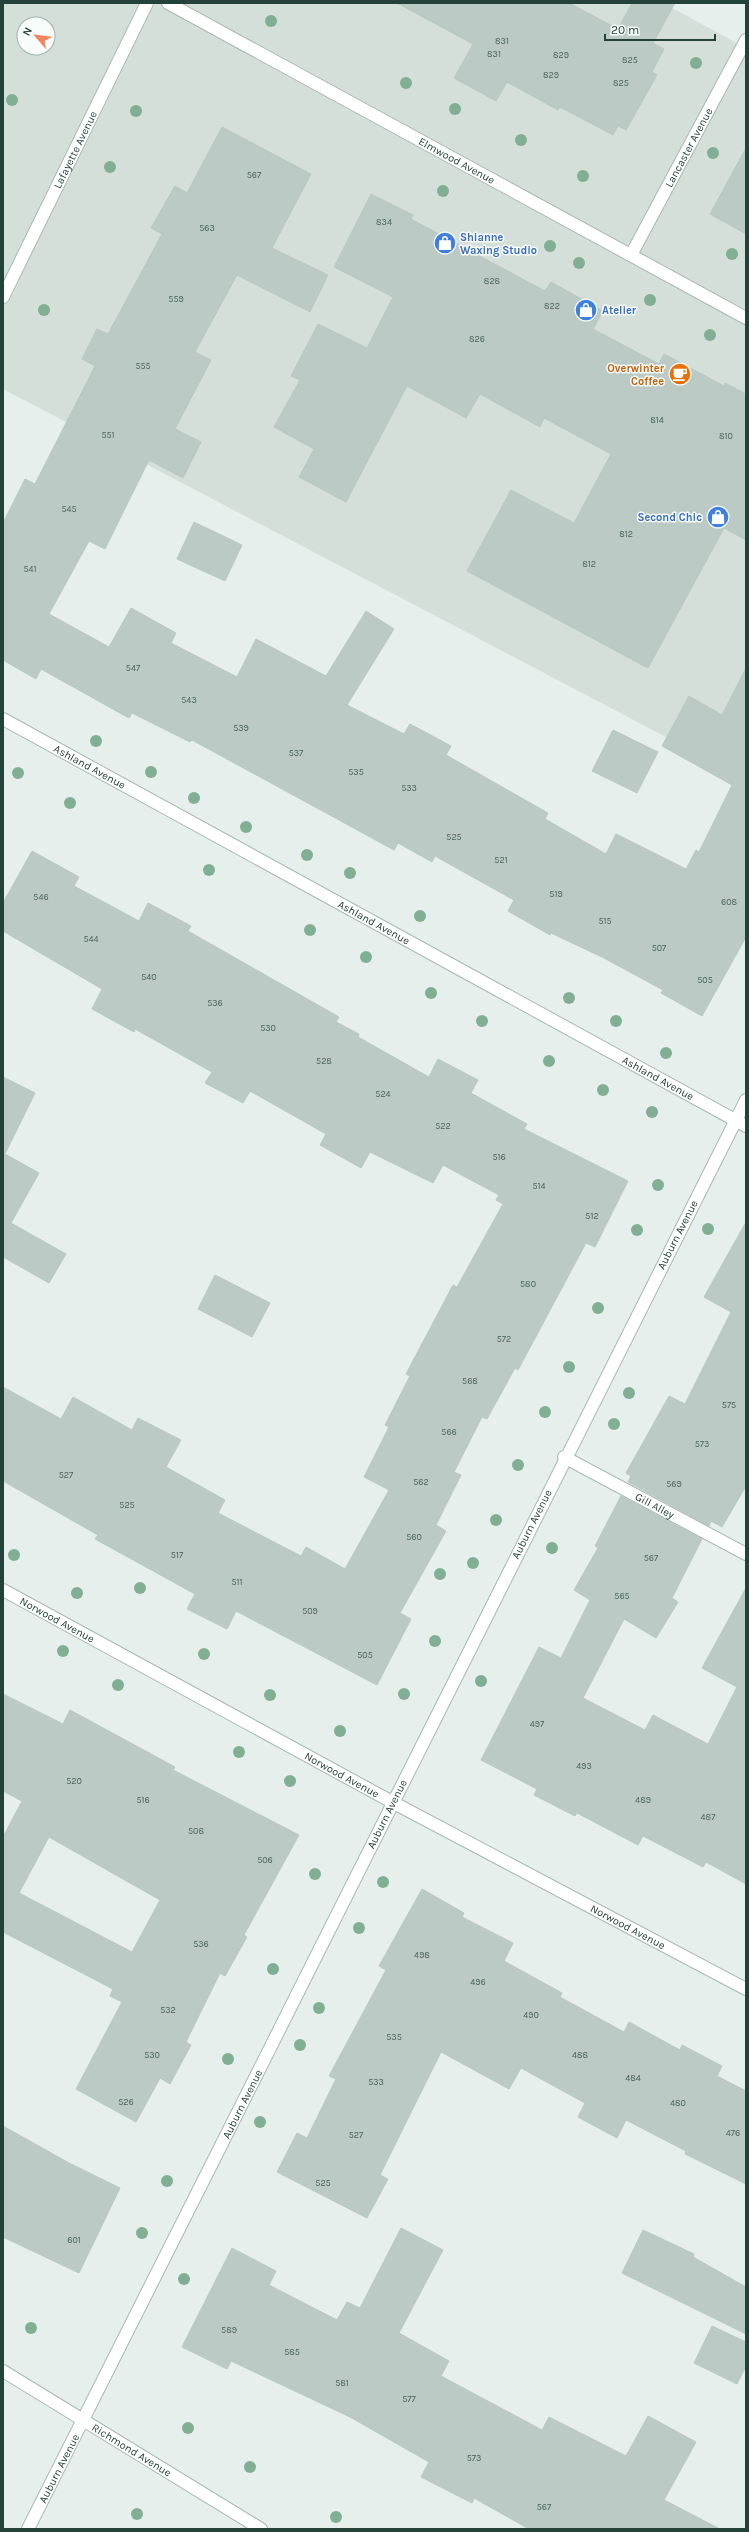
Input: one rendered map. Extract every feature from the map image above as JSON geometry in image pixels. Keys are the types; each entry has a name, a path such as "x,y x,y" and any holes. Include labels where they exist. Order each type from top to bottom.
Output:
{"street":[{"name":"Lafayette Avenue","path":"3,297 147,3"},
{"name":"Elmwood Avenue","path":"168,3 746,318"},
{"name":"Lancaster Avenue","path":"631,255 746,40"},
{"name":"Ashland Avenue","path":"3,719 741,1123"},
{"name":"Auburn Avenue","path":"28,2529 394,1803 564,1457 741,1123 746,1100"},
{"name":"Gill Alley","path":"564,1457 746,1554"},
{"name":"Norwood Avenue","path":"3,1590 394,1803 746,1989"},
{"name":"Richmond Avenue","path":"3,2371 260,2529"}],"shaded area":[{"path":"3,3 663,3 746,48 746,779 3,389"}],"building":[{"path":"397,3 569,3 618,29 632,3 675,3 653,43 664,49 652,72 657,75 626,130 618,126 613,135 560,107 558,110 507,82 496,101 454,78 473,44"},
{"path":"222,127 311,174 272,248 328,275 310,312 237,275 195,352 211,360 175,429 201,442 183,478 149,460 105,549 89,541 49,614 109,647 131,608 176,633 171,643 237,677 256,639 326,676 366,611 394,629 347,705 404,734 410,724 451,746 446,755 548,813 545,819 606,854 616,834 686,869 696,850 699,852 732,785 662,746 689,696 722,715 746,668 746,937 702,1016 661,993 663,990 604,958 551,933 550,935 508,911 514,900 435,856 432,862 398,843 394,850 192,740 190,742 132,713 129,718 41,669 36,679 3,660 3,523 25,479 35,484 95,366 82,359 97,329 108,334 162,234 151,228 175,186 187,193"},
{"path":"746,148 746,234 710,214"},
{"path":"371,194 413,215 411,219 545,291 551,282 603,311 593,329 659,364 664,354 724,386 725,383 746,394 746,540 724,528 648,668 467,571 511,490 574,523 611,454 544,418 540,427 480,394 466,418 407,386 346,502 299,477 314,449 274,427 300,380 291,376 318,324 367,348 393,297 334,267"},
{"path":"194,522 242,545 225,581 177,559"},
{"path":"613,730 658,752 637,793 592,771"},
{"path":"32,851 79,877 74,886 139,921 148,903 191,926 188,931 339,1017 336,1022 359,1034 358,1037 429,1077 438,1059 478,1080 471,1093 527,1124 524,1129 628,1181 595,1247 586,1243 518,1370 515,1368 487,1419 482,1417 454,1472 461,1475 436,1525 446,1531 400,1613 411,1619 377,1685 236,1611 227,1629 187,1609 195,1594 95,1539 98,1535 3,1481 3,1387 61,1419 73,1397 132,1430 138,1418 181,1440 166,1467 225,1500 218,1513 301,1556 306,1547 345,1569 389,1490 364,1477 389,1427 385,1425 410,1376 406,1374 453,1285 457,1287 503,1204 496,1200 499,1195 443,1165 433,1183 370,1152 361,1168 320,1145 326,1134 250,1091 243,1103 205,1083 212,1072 135,1029 134,1032 92,1009 102,989 3,931 3,903"},
{"path":"3,1077 35,1093 5,1154 39,1173 11,1223 66,1254 49,1283 3,1257"},
{"path":"746,1222 746,1486 722,1527 711,1521 709,1526 628,1482 631,1476 626,1473 669,1396 685,1404 731,1312 704,1297"},
{"path":"215,1275 270,1303 252,1337 198,1309"},
{"path":"621,1496 702,1539 672,1598 678,1602 656,1638 624,1619 583,1698 645,1730 653,1715 708,1744 737,1687 702,1668 746,1588 746,1884 706,1862 703,1867 643,1836 638,1845 577,1813 575,1816 534,1795 537,1789 481,1760 539,1647 561,1658 590,1600 574,1590 598,1548 595,1546"},
{"path":"3,1694 63,1724 70,1710 175,1767 173,1770 299,1835 244,1935 247,1937 225,1976 220,1973 186,2042 191,2045 170,2084 160,2078 136,2122 76,2089 122,2002 110,1996 113,1989 3,1932 3,1837 22,1801 3,1791","holes":["49,1837 160,1900 132,1952 19,1893"]},
{"path":"422,1889 464,1913 462,1917 513,1943 504,1961 562,1993 560,1997 624,2032 629,2022 680,2050 682,2045 722,2066 717,2076 746,2091 746,2184 685,2154 686,2151 626,2120 617,2138 578,2117 585,2103 521,2068 509,2089 441,2052 380,2175 388,2179 367,2218 277,2172 297,2133 307,2138 336,2079 329,2076 386,1970 379,1966"},
{"path":"3,2126 69,2163 120,2188 79,2273 3,2237"},
{"path":"401,2228 443,2250 399,2333 449,2361 441,2376 542,2430 549,2417 626,2456 648,2416 696,2442 664,2500 720,2529 529,2529 474,2498 472,2503 421,2477 429,2462 350,2417 231,2361 227,2369 182,2347 232,2248 276,2271 269,2285 337,2320 347,2302 360,2308"},
{"path":"643,2230 694,2254 693,2257 746,2287 746,2334 622,2273"},
{"path":"712,2326 746,2342 746,2366 737,2384 694,2363"}],"place":[{"name":"Shianne Waxing Studio","path":"445,243"},
{"name":"Atelier","path":"586,310"},
{"name":"Overwinter Coffee","path":"680,374"},
{"name":"Second Chic","path":"718,517"}]}
